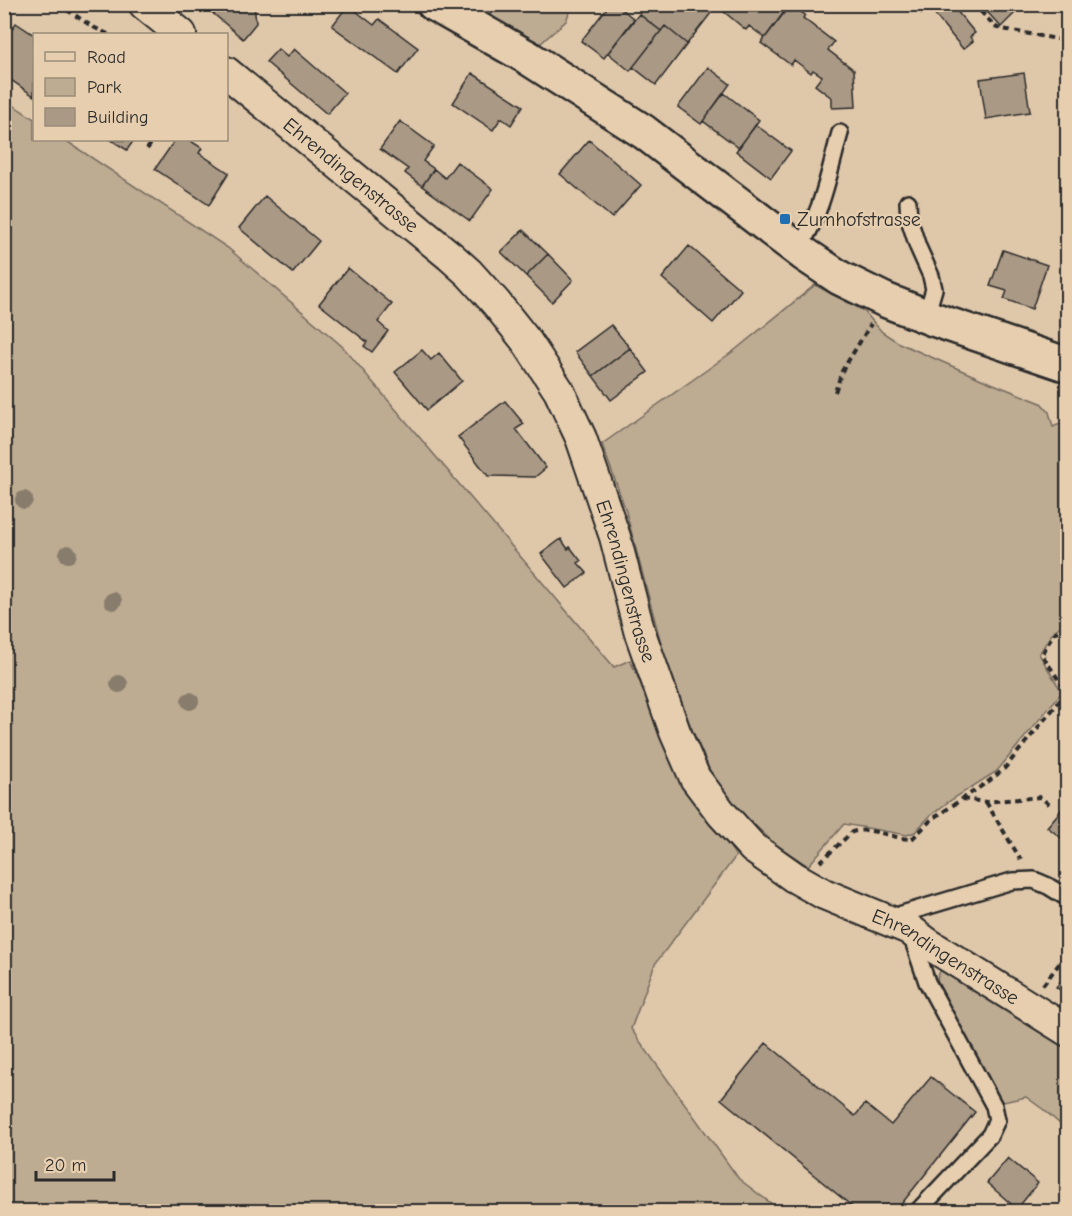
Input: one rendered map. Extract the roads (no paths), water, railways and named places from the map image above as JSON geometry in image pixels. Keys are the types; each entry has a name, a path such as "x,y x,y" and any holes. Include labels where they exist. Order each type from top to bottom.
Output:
{"street":[{"path":"144,4 180,33"},
{"path":"434,4 527,57 636,126 798,249 840,278 885,300 926,316 1068,365"},
{"name":"Ehrendingenstrasse","path":"228,74 469,273 520,333 559,391 581,438 615,537 639,630 675,732 695,778 722,814 753,848 794,877 824,894 900,925 1068,1031"}],"lane":[{"path":"798,249 807,237 817,213 840,133"},
{"path":"908,202 909,219 934,289 926,316"},
{"path":"917,1212 990,1135 997,1120 994,1106 927,982 900,925 902,914 1012,881 1034,880 1064,896"}],"place":[{"name":"Zumhofstrasse","path":"785,219"}]}
